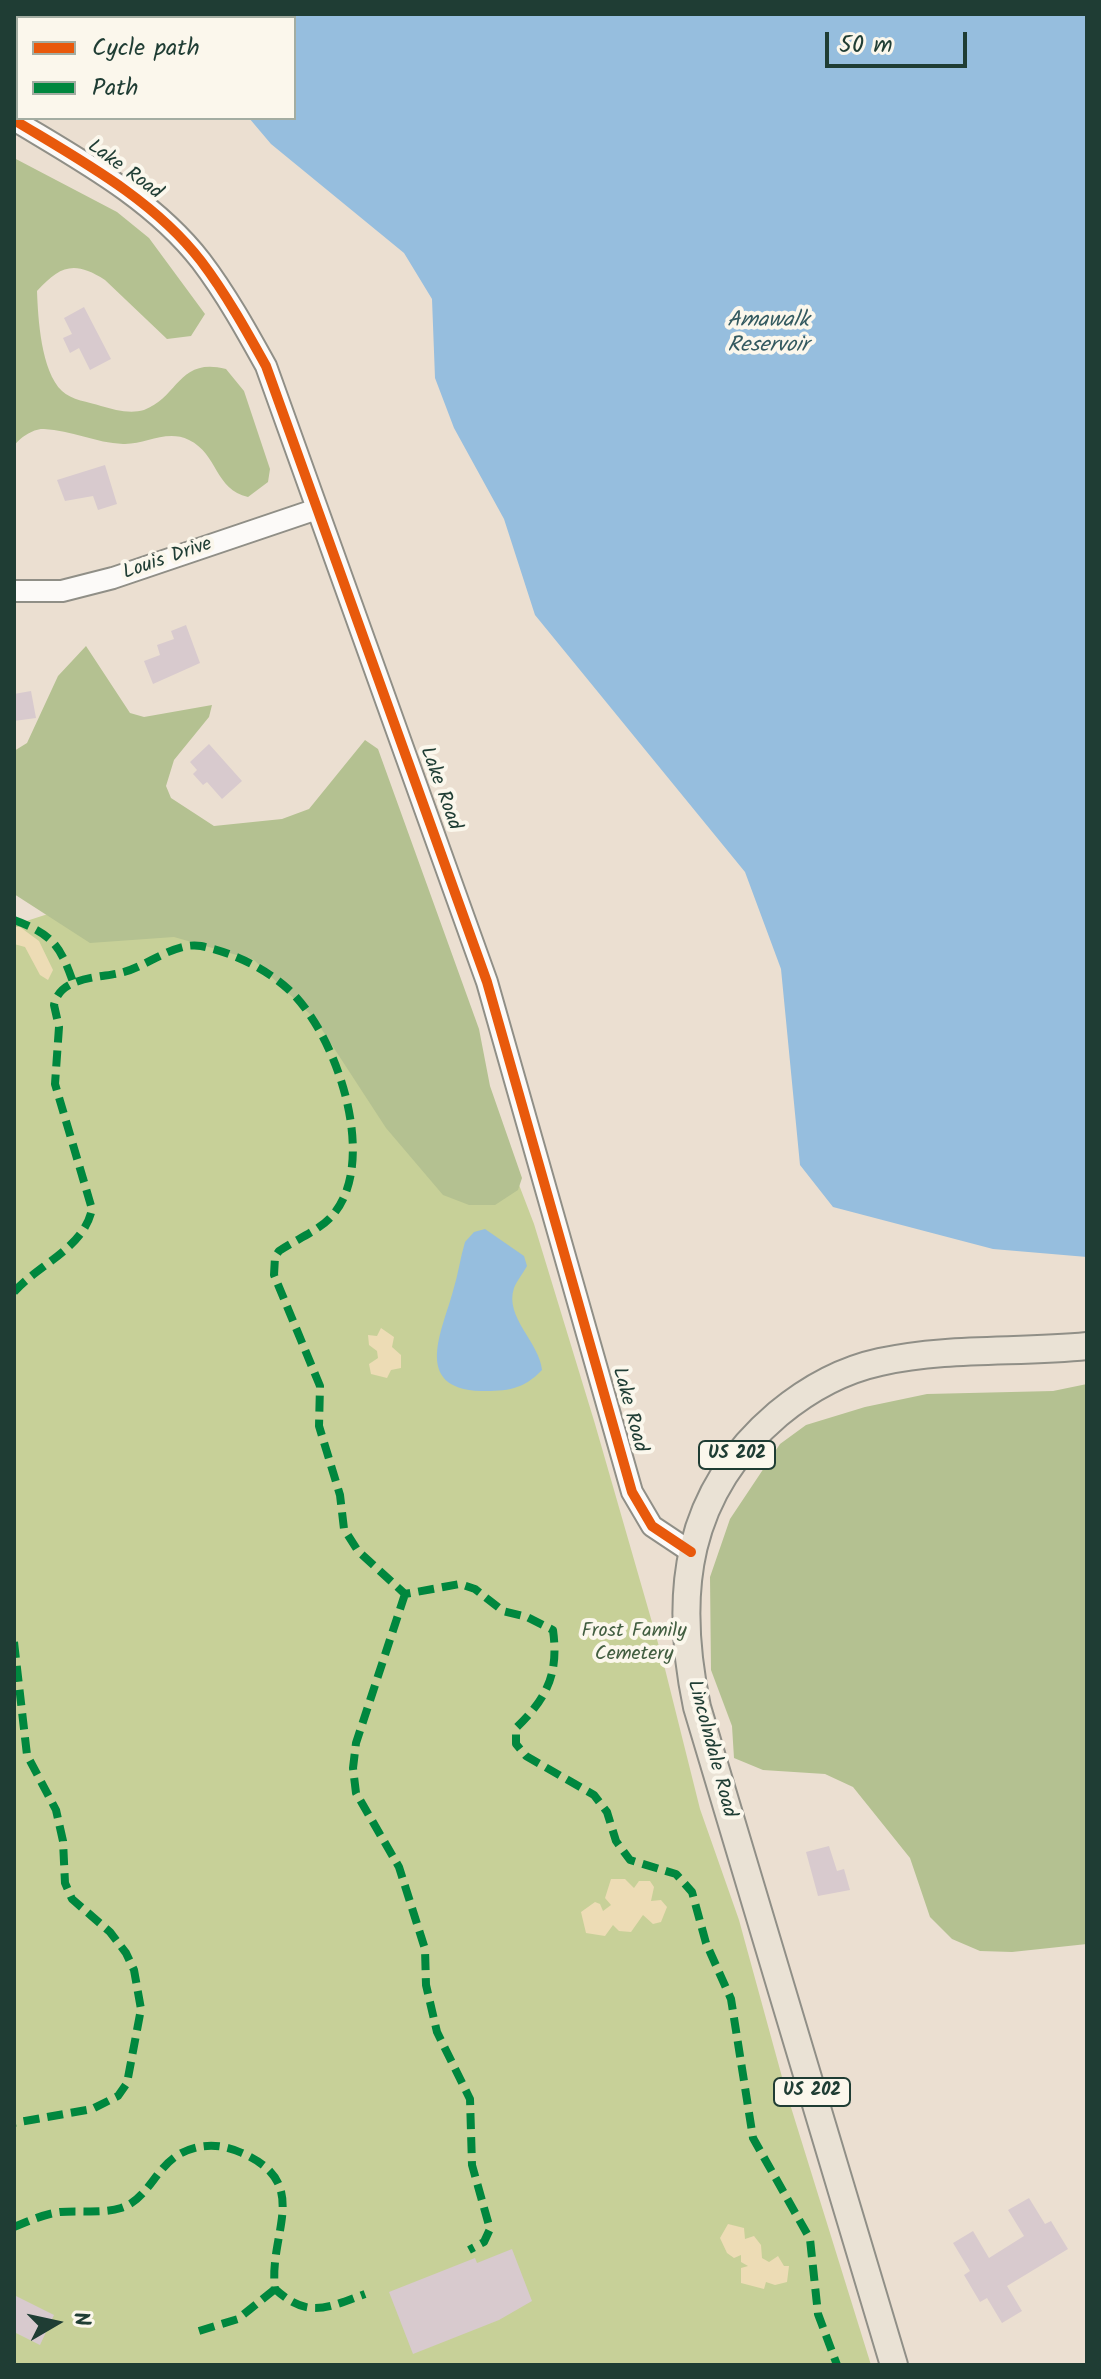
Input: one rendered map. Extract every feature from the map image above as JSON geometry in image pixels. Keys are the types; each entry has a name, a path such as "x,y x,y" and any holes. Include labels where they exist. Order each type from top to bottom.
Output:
{"main road":[{"name":"Lincolndale Road","path":"894,2365 697,1707 685,1630 685,1589 691,1552 700,1521 727,1467 769,1422 818,1386 877,1362 910,1356 1087,1346"}],"street":[{"name":"Lake Road","path":"14,120 135,198 199,259 240,318 266,366 487,982 632,1492 652,1526 691,1552"},
{"name":"Louis Drive","path":"14,591 62,591 113,578 317,509"}],"green space":[{"path":"14,158 117,212 149,238 205,314 191,336 167,339 105,280 76,268 60,271 37,291 42,344 55,382 75,399 133,412 156,404 188,373 210,367 226,369 244,391 270,469 268,482 248,497 237,493 222,480 199,446 180,437 123,444 40,429 27,434 14,446"},
{"path":"86,646 130,713 144,717 212,705 209,717 174,760 166,786 171,798 214,826 282,819 309,809 365,740 378,749 479,1029 490,1086 522,1178 518,1190 495,1205 469,1205 443,1195 386,1128 315,1019 254,960 174,937 90,943 14,894 14,751 27,743 58,676"},
{"name":"Frost Family Cemetery","path":"116,892 323,937 503,1143 534,1224 595,1424 662,1657 700,1809 739,1920 785,2088 871,2365 14,2365 14,925"},
{"path":"1087,1384 1087,1944 1012,1952 980,1951 952,1939 930,1917 910,1858 853,1787 825,1774 763,1770 734,1758 732,1726 711,1670 710,1577 730,1519 780,1444 806,1425 865,1407 927,1394 1053,1391"}],"sand":[{"path":"14,927 20,927 39,941 53,970 48,980 40,975 25,947 14,944"},
{"path":"381,1328 394,1337 392,1347 401,1355 401,1368 391,1370 387,1378 371,1374 369,1364 378,1358 377,1351 369,1345 368,1335 377,1336"},
{"path":"611,1879 625,1879 634,1888 639,1881 650,1881 654,1887 651,1901 661,1900 667,1907 661,1922 653,1924 643,1915 631,1932 619,1931 613,1925 605,1936 586,1933 581,1912 595,1902 600,1904 603,1911 611,1905 605,1898"},
{"path":"728,2224 744,2228 745,2239 754,2236 761,2245 762,2258 769,2262 778,2256 784,2266 789,2266 787,2282 775,2285 766,2282 764,2289 741,2283 741,2268 748,2266 741,2262 741,2255 734,2258 727,2253 720,2238"}],"water":[{"name":"Amawalk Reservoir","path":"1087,14 1087,1257 993,1249 833,1207 800,1165 781,969 745,872 535,615 504,519 454,428 435,378 432,299 404,253 271,144 251,120 296,120 296,16 158,16"},
{"path":"485,1229 524,1256 527,1266 514,1288 512,1299 518,1320 540,1360 542,1370 521,1385 499,1391 459,1388 446,1380 439,1368 437,1354 465,1242 474,1232"}],"building":[{"path":"84,307 111,359 90,370 79,348 70,353 63,338 72,334 64,318"},
{"path":"105,465 117,504 98,510 93,496 65,501 57,480"},
{"path":"186,625 200,663 153,684 144,661 160,655 157,645 174,639 171,631"},
{"path":"31,691 36,718 14,721 14,694"},
{"path":"209,744 242,781 222,799 207,782 203,785 193,774 197,770 190,762"},
{"path":"829,1846 837,1871 844,1869 850,1890 818,1896 806,1852"},
{"path":"1029,2198 1045,2224 1051,2221 1068,2249 1007,2286 1022,2311 1002,2323 987,2298 980,2302 964,2275 970,2271 953,2243 973,2231 989,2258 1024,2236 1008,2210"},
{"path":"512,2249 532,2301 499,2320 413,2354 389,2292 475,2258 477,2263"},
{"path":"14,2295 54,2315 40,2345 14,2332"}],"marked path":[{"path":"14,920 37,930 53,942 73,982"},
{"path":"14,1292 70,1245 87,1223 92,1209 55,1084 59,1027 54,1005 64,989 81,980 130,970 181,947 191,946 236,957 269,974 288,989 306,1009 336,1066 352,1132 352,1165 345,1193 326,1222 279,1251 275,1257 274,1275 320,1386 319,1426 340,1495 344,1529 358,1551 405,1594 460,1584 475,1589 503,1611 527,1617 553,1630 552,1672 536,1706 516,1728 516,1744 526,1756 594,1795 607,1812 616,1841 630,1860 676,1874 692,1892 706,1943 731,1999 753,2138 810,2239 818,2314 837,2365"},
{"path":"405,1594 356,1743 353,1768 356,1793 399,1867 425,1949 426,1985 437,2032 470,2099 472,2165 490,2229 484,2242 469,2250"},
{"path":"14,1642 27,1755 56,1810 63,1841 65,1883 72,1899 110,1932 126,1953 134,1970 141,2009 127,2083 118,2096 92,2109 14,2123"},
{"path":"14,2227 54,2213 121,2208 138,2198 178,2155 202,2146 226,2147 264,2165 276,2179 282,2195 274,2268 275,2289 298,2304 318,2308 365,2294"},
{"path":"199,2331 238,2319 275,2289"}],"cycle path":[{"path":"14,120 114,182 161,218 201,261 219,286 266,366 487,982 632,1492 652,1526 691,1552"}]}
